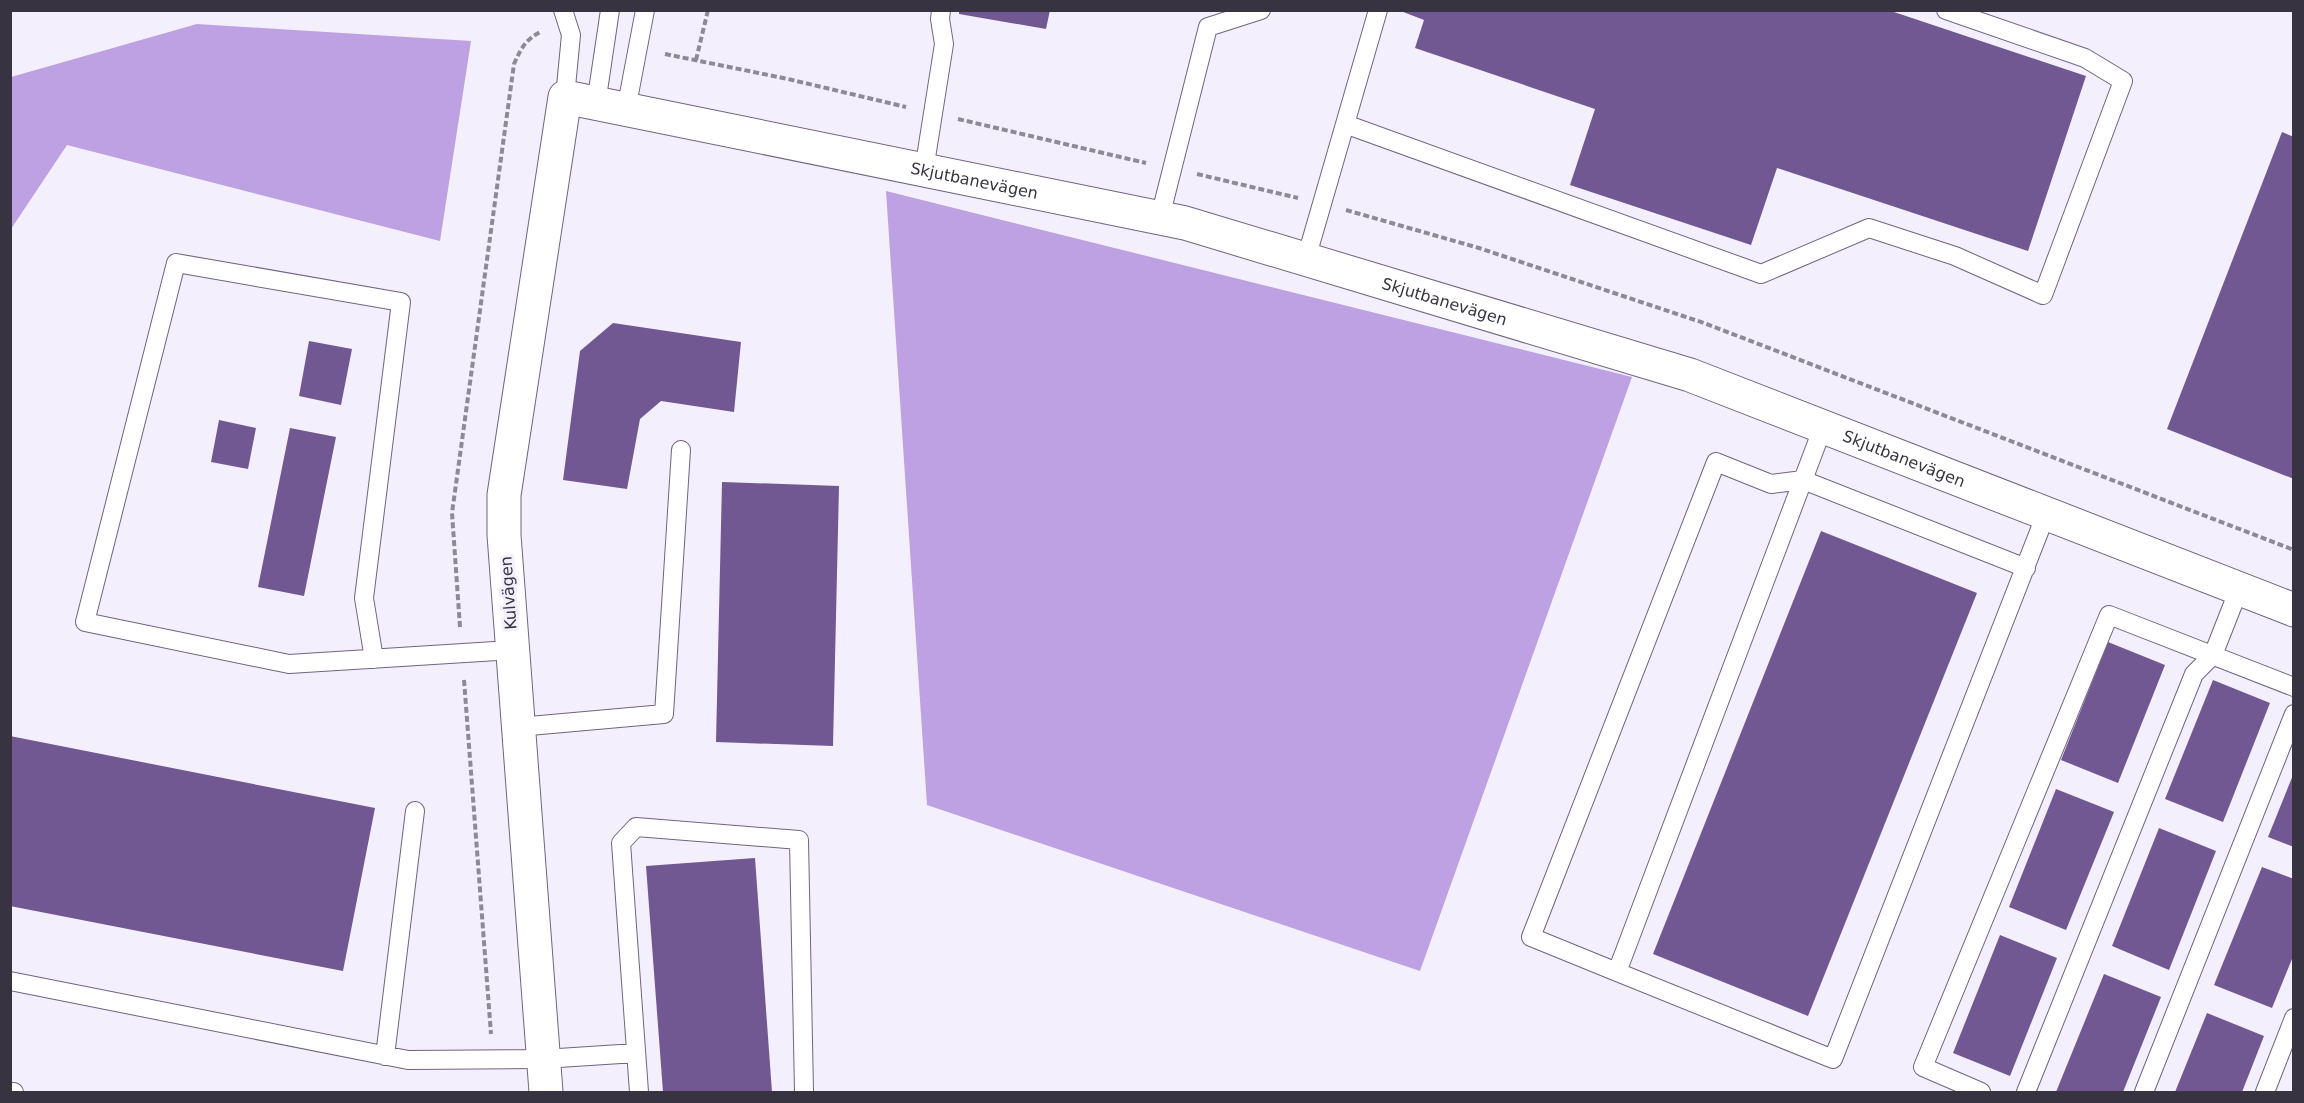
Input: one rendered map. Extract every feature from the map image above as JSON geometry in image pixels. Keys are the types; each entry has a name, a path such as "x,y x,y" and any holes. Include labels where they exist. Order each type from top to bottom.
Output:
{"street":[{"name":"Skjutbanevägen","path":"595,104 1185,222 1690,375 2294,610"},
{"name":"Kulvägen","path":"546,1092 512,650 504,535 504,495 595,104"}],"lane":[{"path":"563,10 595,104"},
{"path":"595,104 610,10"},
{"path":"595,104 638,48 645,10"},
{"path":"924,170 944,44 941,10"},
{"path":"1160,217 1208,27 1261,10"},
{"path":"1306,259 1378,10"},
{"path":"1345,124 1761,274 1869,228 1955,256 2043,295 2123,81 2085,58 1946,10"},
{"path":"374,659 364,598 400,302 176,263 85,622 289,664 374,659 512,650"},
{"path":"1617,972 1823,427"},
{"path":"518,727 664,714 681,450"},
{"path":"2025,568 1803,480 1771,484 1716,462 1530,937 1833,1059 2025,568 2046,514"},
{"path":"2026,1092 2194,674 2213,656 2239,589"},
{"path":"1982,1092 1923,1067 2109,615 2294,687"},
{"path":"2144,1092 2294,714"},
{"path":"385,1056 416,811"},
{"path":"639,1092 621,843 636,827 799,840 804,1092"},
{"path":"10,981 408,1060 543,1059 636,1053"},
{"path":"2265,1092 2294,1018"}],"path":[{"path":"696,60 708,10"},
{"path":"493,1059 452,513 514,64 522,46 531,36 543,31 571,35"},
{"path":"638,48 933,113 1322,203 1479,248 1704,323 2294,550"}],"shaded area":[{"path":"197,24 471,41 440,241 67,145 11,229 11,77"},
{"path":"886,191 1632,377 1420,971 927,805"}],"building":[{"path":"959,10 1050,10 1046,29 959,14"},
{"path":"1398,10 1888,10 2086,76 2028,251 1777,168 1751,245 1570,185 1595,109 1415,48 1424,20"},
{"path":"2282,132 2294,137 2294,479 2167,429"},
{"path":"613,323 741,342 734,412 661,401 640,419 627,489 563,480 580,351"},
{"path":"309,341 352,349 341,405 299,396"},
{"path":"219,420 256,428 248,469 211,462"},
{"path":"290,428 336,437 304,596 258,587"},
{"path":"722,482 839,486 833,746 716,742"},
{"path":"1821,531 1977,593 1808,1016 1653,954"},
{"path":"2108,642 2165,665 2118,783 2061,760"},
{"path":"2213,680 2270,703 2223,822 2165,799"},
{"path":"10,736 375,808 343,971 10,906"},
{"path":"2294,775 2294,847 2268,837"},
{"path":"2056,789 2114,812 2066,930 2009,907"},
{"path":"2159,828 2216,851 2169,970 2112,946"},
{"path":"755,858 772,1092 663,1092 646,866"},
{"path":"2262,867 2294,879 2294,954 2272,1008 2214,985"},
{"path":"2000,935 2057,958 2010,1076 1953,1053"},
{"path":"2104,974 2161,997 2123,1092 2056,1092"},
{"path":"2207,1013 2264,1036 2242,1092 2175,1092"}]}
